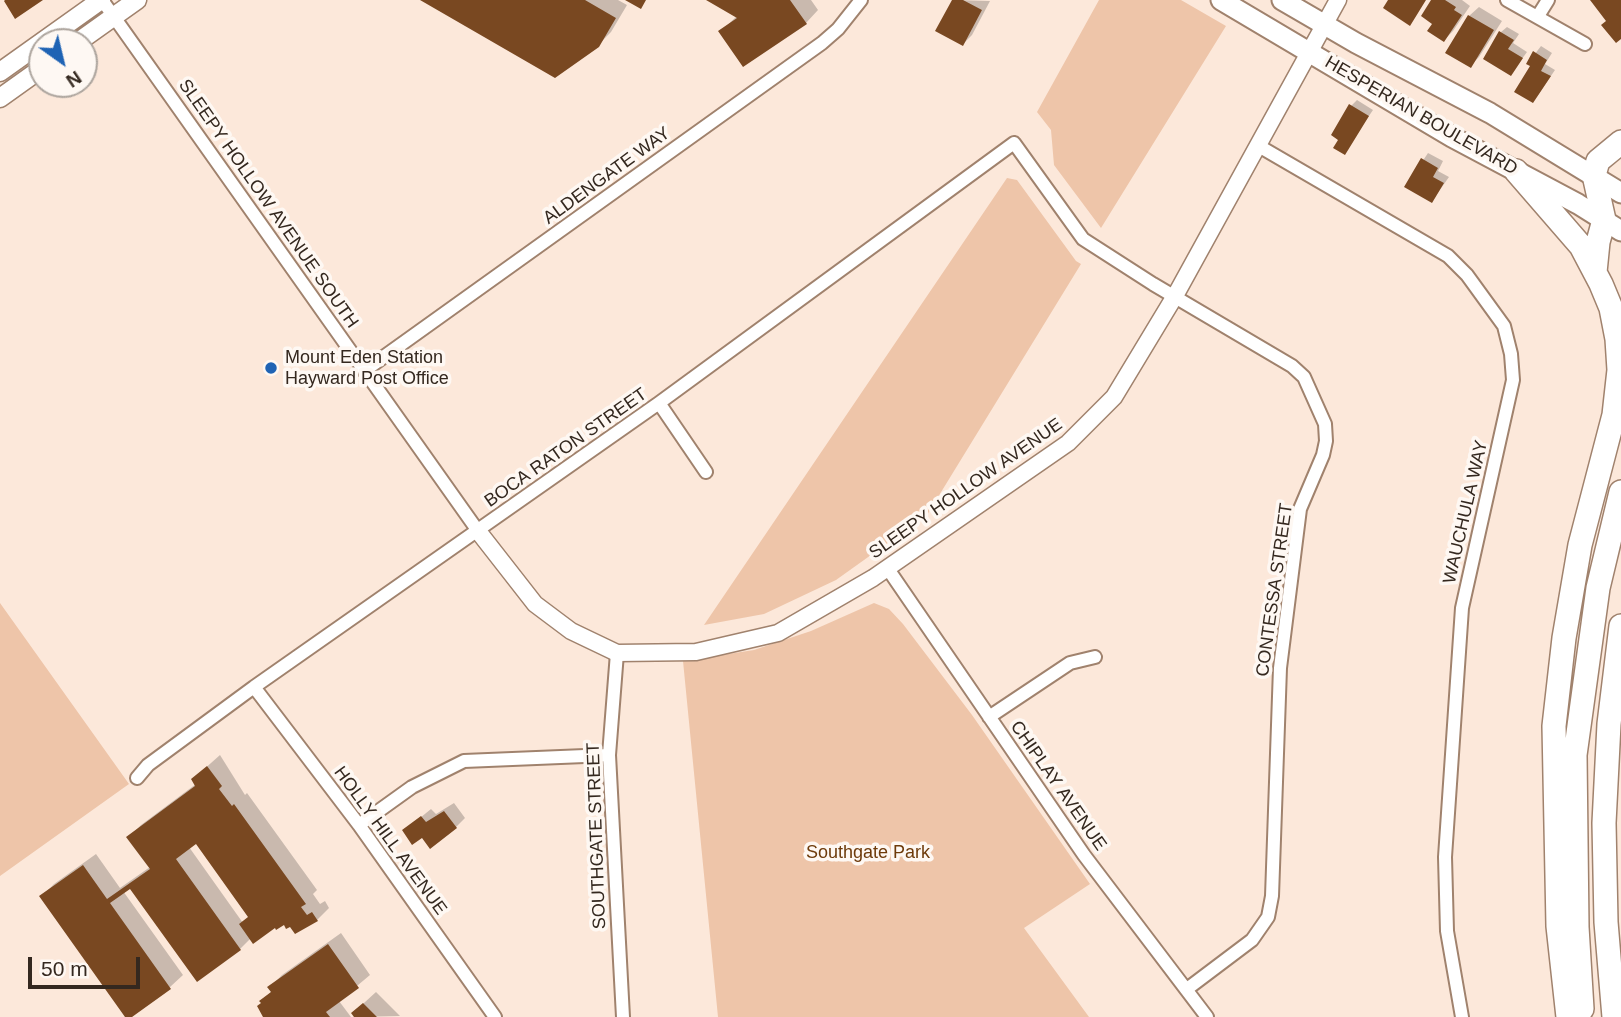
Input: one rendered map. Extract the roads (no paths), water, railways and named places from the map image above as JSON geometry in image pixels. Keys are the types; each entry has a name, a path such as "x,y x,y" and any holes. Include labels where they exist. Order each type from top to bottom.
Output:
{"highway":[{"path":"1595,272 1598,242 1613,226 1594,175 1598,161 1621,142"},
{"path":"1516,170 1581,246 1595,272 1611,309 1619,370 1614,415 1580,545 1564,638 1554,726 1558,926 1568,1017"},
{"path":"1582,1017 1577,927 1575,755 1598,588 1621,492"},
{"path":"1614,1017 1605,910 1604,812 1609,724 1621,626"}],"main road":[{"path":"0,72 102,0"},
{"path":"98,28 137,0"},
{"name":"HESPERIAN BOULEVARD","path":"1221,0 1451,137 1516,170 1613,226"},
{"name":"HESPERIAN BOULEVARD","path":"1282,0 1490,113 1621,193"},
{"path":"0,98 28,78"}],"street":[{"name":"SLEEPY HOLLOW AVENUE SOUTH","path":"102,0 478,531"},
{"name":"ALDENGATE WAY","path":"364,371 822,43 838,29 860,0"},
{"name":"SLEEPY HOLLOW AVENUE","path":"478,531 536,604 571,631 617,653 696,652 778,633 888,569 1068,443 1114,397 1175,296 1338,0"},
{"path":"1507,0 1585,44"},
{"path":"1538,16 1548,0"},
{"name":"CONTESSA STREET","path":"1014,143 1083,239 1292,366 1304,377 1325,424 1324,455 1300,509 1282,654 1272,896 1268,916 1252,940 1187,989"},
{"name":"BOCA RATON STREET","path":"136,778 148,765 254,687 659,403 1014,143"},
{"name":"WAUCHULA WAY","path":"1258,145 1448,256 1467,275 1504,326 1511,354 1513,380 1462,607 1445,858 1447,931 1462,1017"},
{"path":"659,403 706,472"},
{"name":"CHIPLAY AVENUE","path":"888,569 1084,855 1207,1017"},
{"name":"SOUTHGATE STREET","path":"617,653 609,755 623,1017"},
{"path":"989,716 1070,663 1095,657"},
{"name":"HOLLY HILL AVENUE","path":"254,687 359,825 495,1017"},
{"path":"359,825 412,787 464,761 609,755"}],"place":[{"name":"Mount Eden Station Hayward Post Office","path":"271,368"}],"park label":[{"name":"Southgate Park","path":"868,853"}]}
